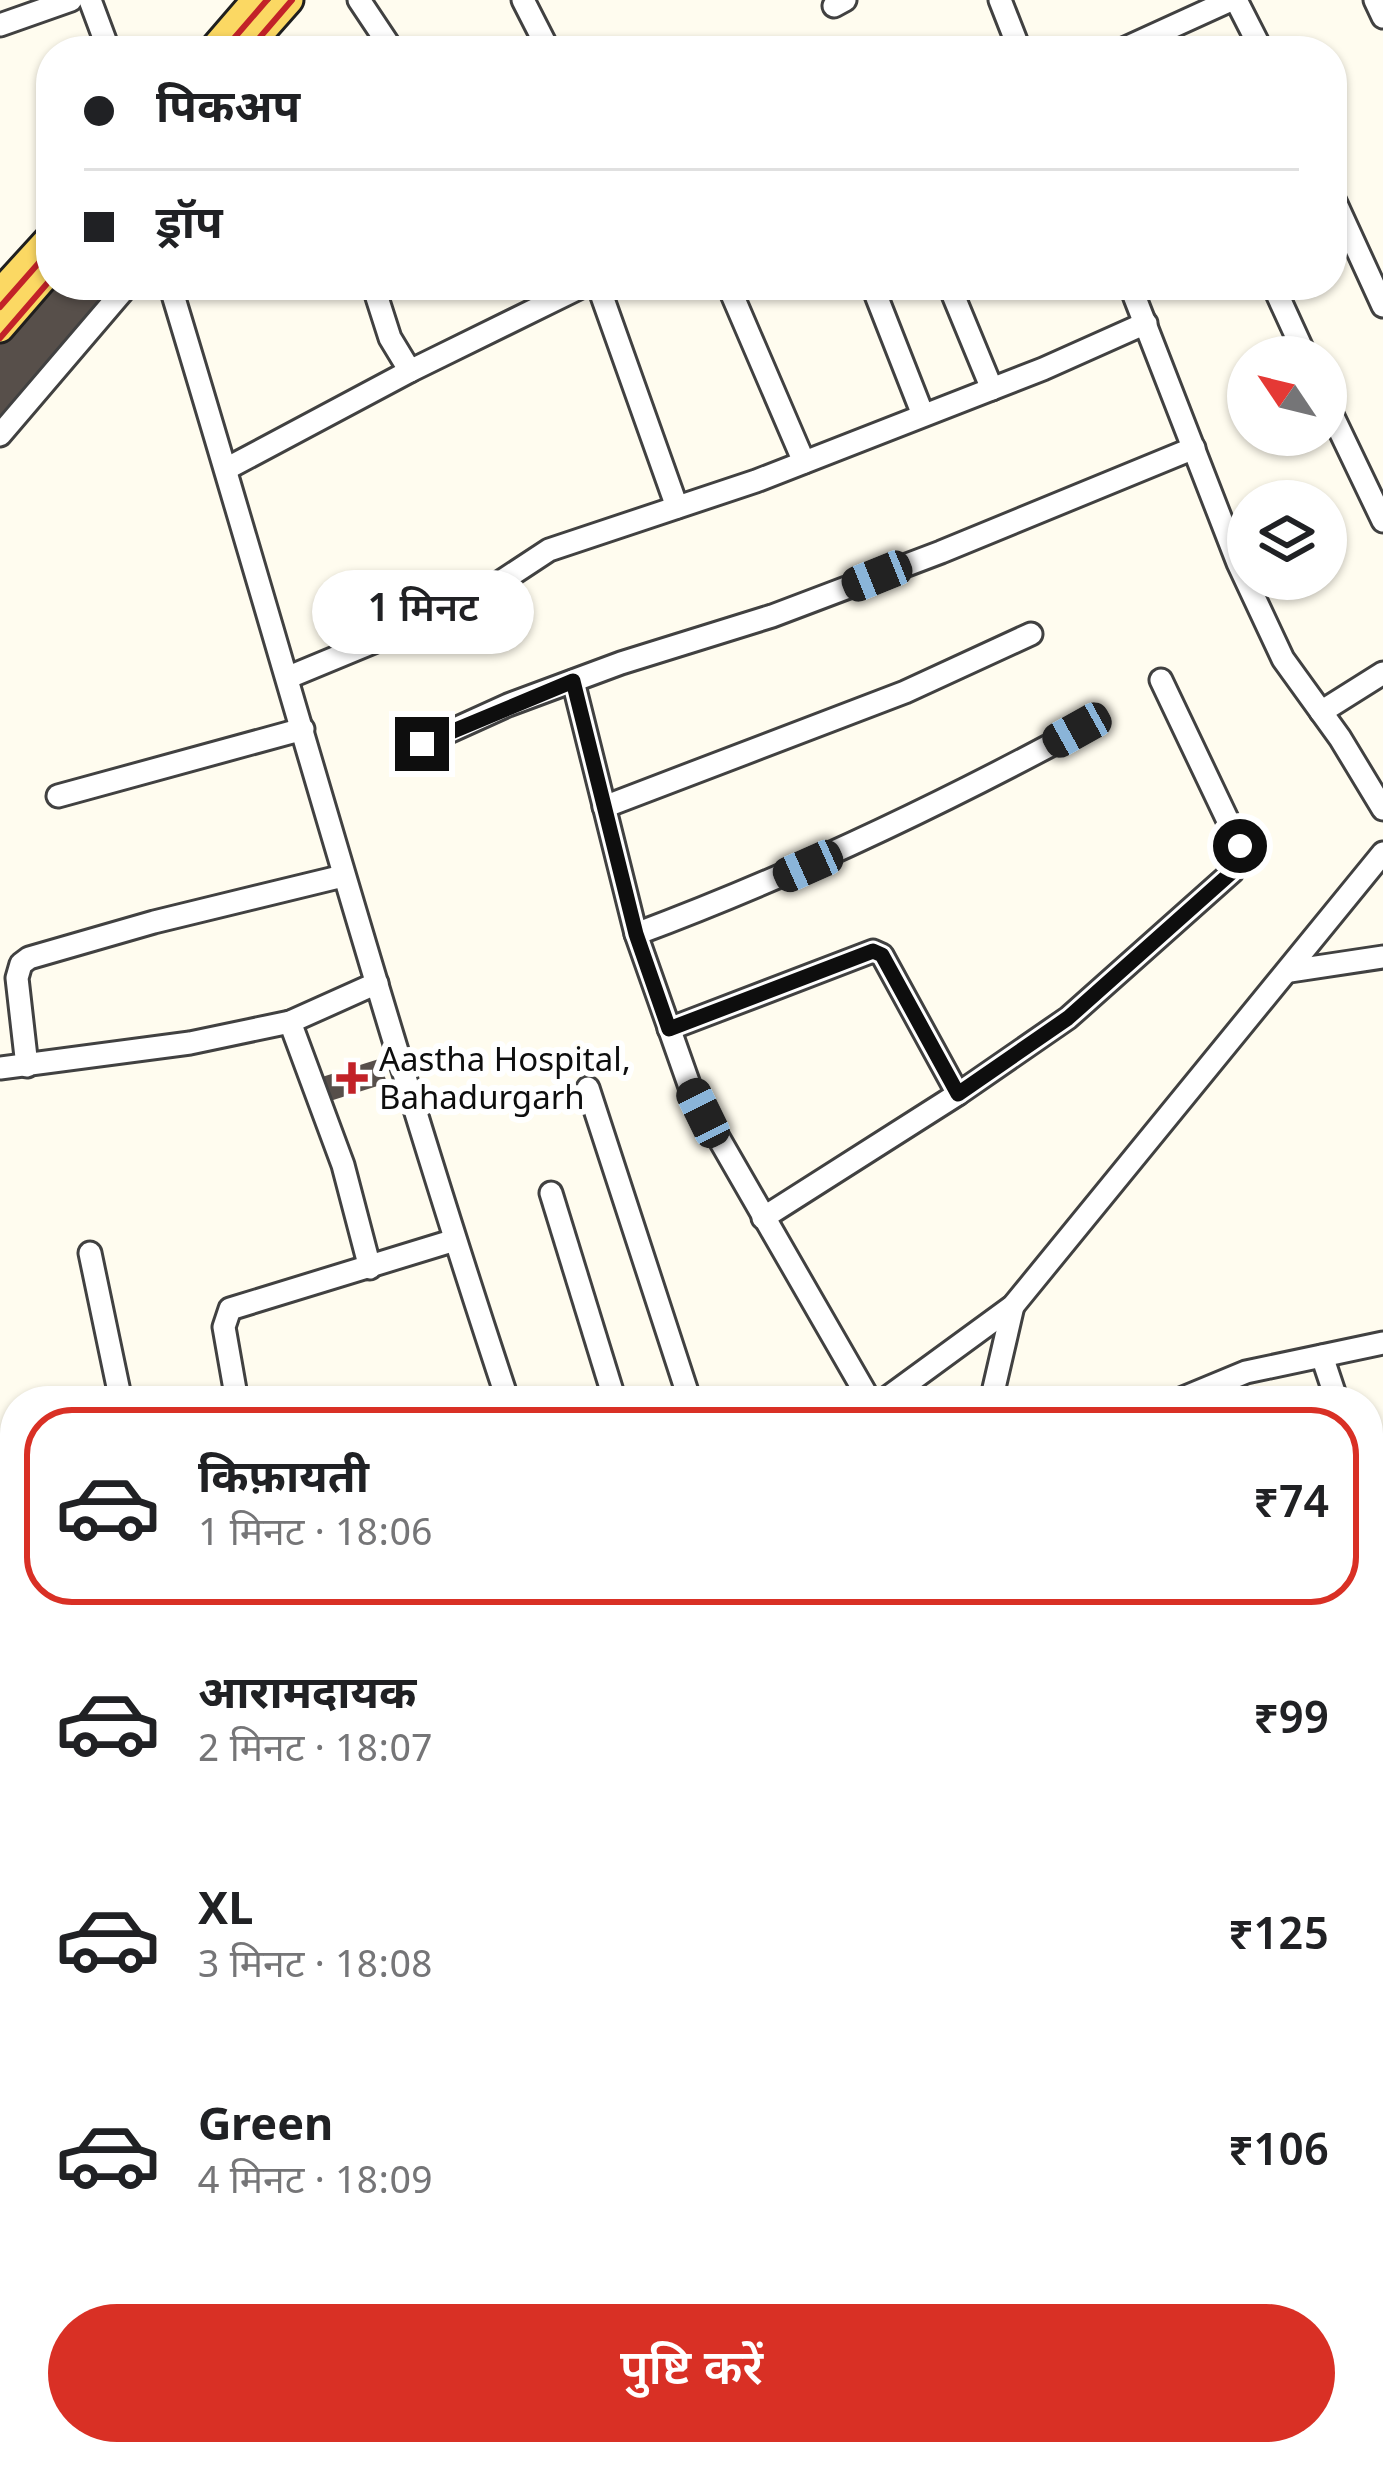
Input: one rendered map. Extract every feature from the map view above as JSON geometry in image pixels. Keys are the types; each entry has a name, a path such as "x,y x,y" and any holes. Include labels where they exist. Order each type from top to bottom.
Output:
{"main road":[{"path":"225,36 256,0"},
{"path":"261,36 289,0"},
{"path":"0,293 36,253"},
{"path":"0,328 36,286"}],"street":[{"path":"0,25 71,0"},
{"path":"89,0 103,36"},
{"path":"358,0 383,36"},
{"path":"523,0 541,36"},
{"path":"1000,0 1014,36"},
{"path":"1172,36 1233,0 1253,36"},
{"path":"1375,0 1383,17"},
{"path":"1347,227 1383,306"},
{"path":"0,435 115,300"},
{"path":"175,300 454,1240 503,1386"},
{"path":"378,300 390,338 410,371"},
{"path":"226,469 554,300"},
{"path":"603,300 677,507"},
{"path":"734,300 804,462"},
{"path":"878,300 923,415"},
{"path":"955,300 992,389"},
{"path":"1137,300 1238,563 1283,659 1383,808"},
{"path":"1280,300 1296,336"},
{"path":"289,677 470,602 549,550 804,462 1147,323"},
{"path":"1347,445 1383,521"},
{"path":"422,744 573,681 854,585 1030,518 1194,448"},
{"path":"604,807 905,692 1031,634"},
{"path":"1321,712 1383,673"},
{"path":"763,1218 1068,1018 1232,872 1239,862 1240,846 1161,680"},
{"path":"573,681 636,934 703,1113 861,1386"},
{"path":"58,796 303,729"},
{"path":"636,934 746,893 884,832 1077,730"},
{"path":"904,1386 1013,1306 1383,854"},
{"path":"27,1066 17,978 21,964 29,958 344,876"},
{"path":"669,1029 873,951 882,955 958,1094"},
{"path":"1290,970 1383,957"},
{"path":"0,1068 190,1043 290,1022 377,983"},
{"path":"290,1022 343,1166 370,1268"},
{"path":"588,1088 685,1386"},
{"path":"551,1193 610,1386"},
{"path":"234,1386 224,1327 230,1310 454,1240"},
{"path":"90,1253 118,1386"},
{"path":"994,1386 1013,1306"},
{"path":"1212,1386 1246,1372 1383,1343"},
{"path":"1322,1356 1331,1386"}],"building":[{"path":"0,286 36,286 36,300 99,300 0,416"},
{"path":"379,1059 387,1083 330,1101 322,1077"}],"railway":[{"path":"236,36 267,0"},
{"path":"261,36 292,0"},
{"path":"0,307 36,266"},
{"path":"0,338 36,296"}],"place":[{"name":"Aastha Hospital, Bahadurgarh","path":"352,1078"}],"route":[{"path":"422,744 573,681 636,934 669,1029 873,951 882,955 958,1094 1068,1018 1232,872 1242,854 1240,846"}]}
